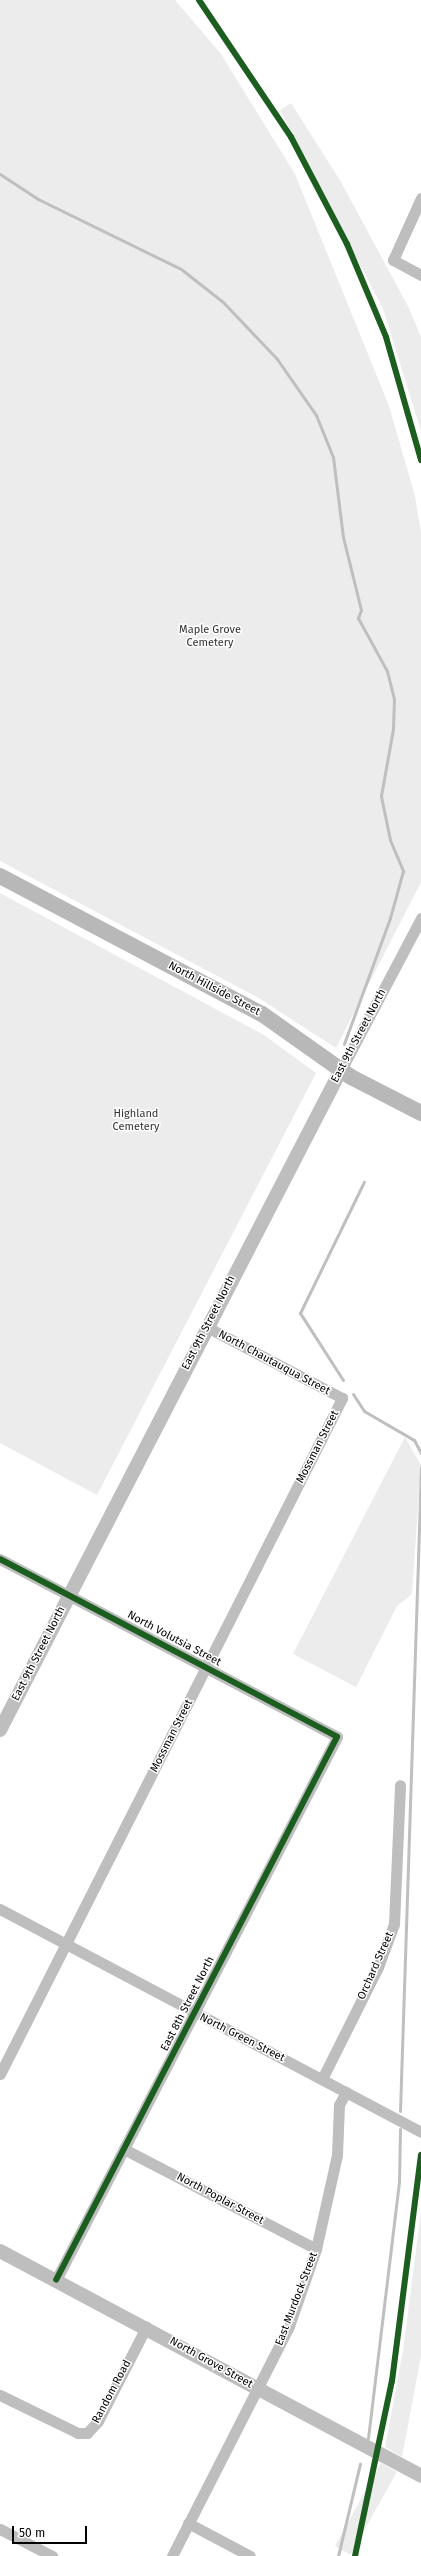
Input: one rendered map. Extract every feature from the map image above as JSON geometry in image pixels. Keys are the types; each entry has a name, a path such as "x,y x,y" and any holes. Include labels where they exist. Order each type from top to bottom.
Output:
{"main road":[{"name":"North Hillside Street","path":"0,876 262,1014 341,1070 421,1113"}],"street":[{"path":"421,198 393,260 421,275"},
{"name":"East 9th Street North","path":"0,1730 207,1327 421,918"},
{"name":"North Chautauqua Street","path":"207,1327 342,1398"},
{"name":"Mossman Street","path":"0,2074 342,1398"},
{"name":"North Volutsia Street","path":"0,1559 70,1594 337,1737"},
{"name":"East 8th Street North","path":"56,2280 337,1737"},
{"name":"Orchard Street","path":"322,2079 378,1967 394,1924 400,1785"},
{"name":"North Green Street","path":"0,1909 421,2132"},
{"name":"East Murdock Street","path":"172,2556 289,2326 316,2249 337,2155 339,2105 346,2092"},
{"name":"North Poplar Street","path":"124,2149 316,2249"},
{"name":"North Grove Street","path":"0,2251 421,2476"},
{"name":"Random Road","path":"0,2395 78,2433 87,2433 98,2421 146,2328"},
{"path":"188,2523 250,2556"},
{"path":"0,2529 52,2556"}],"green space":[{"name":"Maple Grove Cemetery","path":"0,0 175,0 221,54 295,174 389,406 415,496 421,533 421,882 336,1048 257,997 0,861"},
{"path":"291,103 341,182 409,308 421,337 421,431 383,309 280,110"},
{"name":"Highland Cemetery","path":"0,893 264,1035 316,1073 97,1495 0,1443"},
{"path":"405,1437 421,1465 412,1594 397,1606 356,1687 293,1654"},
{"path":"421,2211 421,2356 402,2457 385,2447 403,2351"},
{"path":"381,2463 397,2472 351,2555 335,2546"}],"waterway":[{"path":"0,174 38,199 181,269 223,302 277,359 316,415 333,457 343,537 361,610 358,618 387,671 394,699 393,729 381,796 390,840 403,871 390,918 344,1044"},
{"path":"343,1380 300,1313 364,1182"},
{"path":"353,1394 364,1411 414,1440 421,1453"},
{"path":"400,2111 421,1467"},
{"path":"368,2438 399,2182 400,2129"},
{"path":"338,2556 360,2464"}],"cycle path":[{"path":"199,0 291,137 347,244 386,337 421,460"},
{"path":"0,1559 337,1737 56,2280"},
{"path":"355,2556 392,2381 421,2155"}]}
